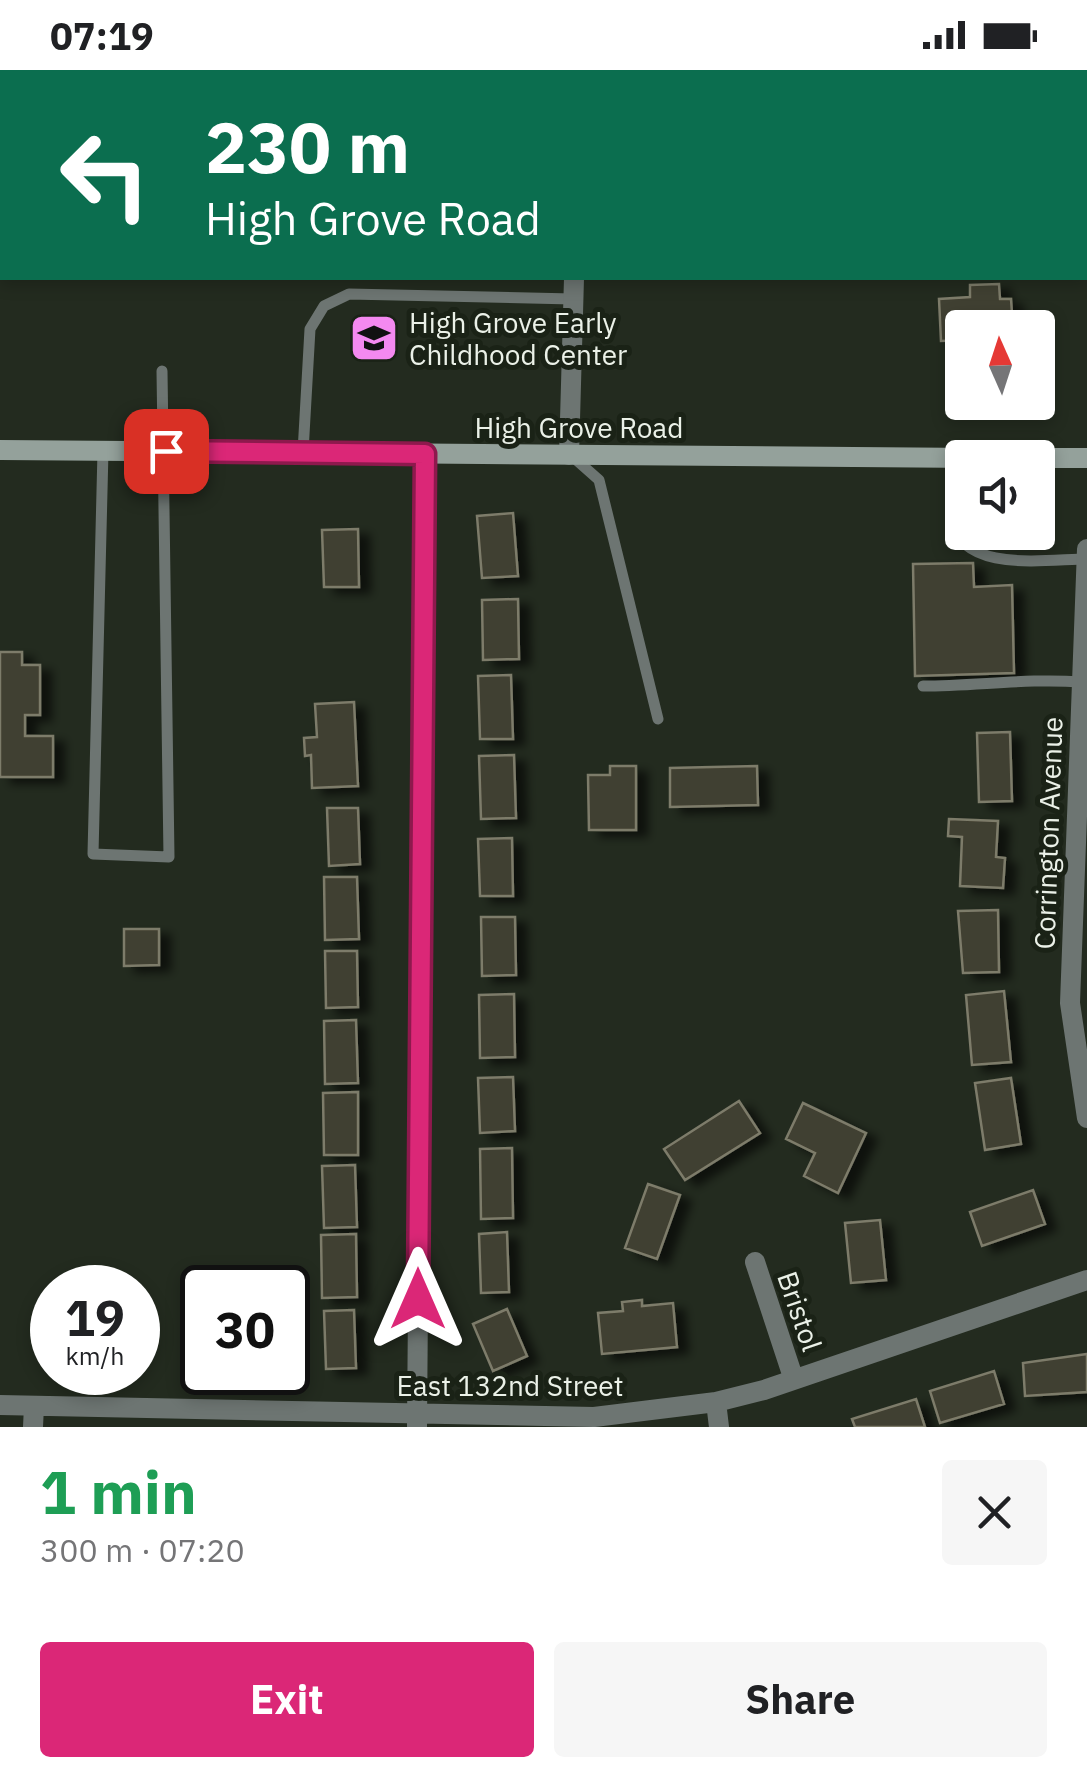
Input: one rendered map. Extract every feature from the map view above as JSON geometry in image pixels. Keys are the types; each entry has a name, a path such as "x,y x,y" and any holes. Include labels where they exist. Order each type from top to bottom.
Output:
{"main road":[{"name":"High Grove Road","path":"0,450 945,457"},
{"path":"1055,458 1087,458"}],"street":[{"path":"569,455 574,280"},
{"path":"417,1421 425,454"},
{"name":"Corrington Avenue","path":"1087,549 1070,1003 1087,1118"},
{"name":"Bristol","path":"755,1262 793,1377"},
{"name":"East 132nd Street","path":"0,1405 34,1416 417,1421 594,1417 716,1402 1087,1280"},
{"path":"716,1402 719,1427"}],"lane":[{"path":"303,452 310,329 324,306 350,294 573,299"},
{"path":"104,451 93,854 169,856 162,372"},
{"path":"569,455 599,480 658,719"},
{"path":"972,550 999,558 1086,559"},
{"path":"923,686 1006,685 1036,679 1084,682"}],"building":[{"path":"999,284 1000,299 1011,299 1012,310 945,310 945,341 941,341 939,299 970,297 970,285"},
{"path":"513,513 518,576 482,578 477,516"},
{"path":"358,529 359,587 324,587 322,530"},
{"path":"973,563 974,587 1012,585 1014,673 915,676 913,564"},
{"path":"518,599 519,659 483,660 482,600"},
{"path":"0,652 22,652 22,665 40,665 40,715 25,715 25,736 53,736 53,777 0,777"},
{"path":"511,675 513,739 480,739 478,676"},
{"path":"354,702 358,786 312,788 311,755 305,756 304,738 317,737 315,704"},
{"path":"1010,732 1012,801 979,802 977,733"},
{"path":"514,755 516,818 481,819 479,756"},
{"path":"610,766 636,766 636,830 589,830 588,775 610,775"},
{"path":"757,766 758,805 670,807 670,768"},
{"path":"327,808 358,808 360,864 329,866"},
{"path":"949,819 998,821 996,857 1005,858 1003,888 960,886 962,837 948,836"},
{"path":"512,838 513,896 480,896 478,839"},
{"path":"324,877 357,877 359,939 325,940"},
{"path":"998,910 999,972 963,973 958,911"},
{"path":"481,917 515,917 516,975 482,976"},
{"path":"124,929 159,929 159,965 124,966"},
{"path":"325,951 357,951 358,1007 326,1008"},
{"path":"1004,991 1011,1062 972,1065 966,995"},
{"path":"514,994 515,1057 480,1058 479,995"},
{"path":"356,1020 358,1083 325,1084 324,1021"},
{"path":"513,1077 515,1131 480,1133 478,1078"},
{"path":"1011,1078 1021,1144 985,1150 975,1083"},
{"path":"358,1092 358,1155 324,1155 323,1093"},
{"path":"739,1101 760,1133 685,1180 664,1149"},
{"path":"803,1103 866,1133 838,1193 804,1176 815,1153 786,1139"},
{"path":"512,1148 513,1218 481,1219 480,1149"},
{"path":"355,1165 357,1227 324,1228 322,1166"},
{"path":"648,1184 680,1195 657,1259 625,1248"},
{"path":"1033,1190 1045,1224 982,1246 970,1212"},
{"path":"880,1220 886,1280 851,1283 845,1223"},
{"path":"507,1232 509,1292 481,1293 479,1234"},
{"path":"356,1234 357,1297 322,1298 321,1235"},
{"path":"642,1300 642,1306 673,1303 677,1347 602,1354 598,1313 623,1311 622,1302"},
{"path":"507,1309 527,1356 493,1371 473,1324"},
{"path":"354,1310 356,1368 326,1369 324,1311"},
{"path":"1087,1354 1087,1392 1025,1396 1023,1363"},
{"path":"994,1371 1004,1404 940,1423 930,1391"},
{"path":"916,1399 925,1427 855,1427 852,1419"}],"place":[{"name":"High Grove Early Childhood Center","path":"374,338"}],"route":[{"path":"166,451 425,454 418,1299"}]}
